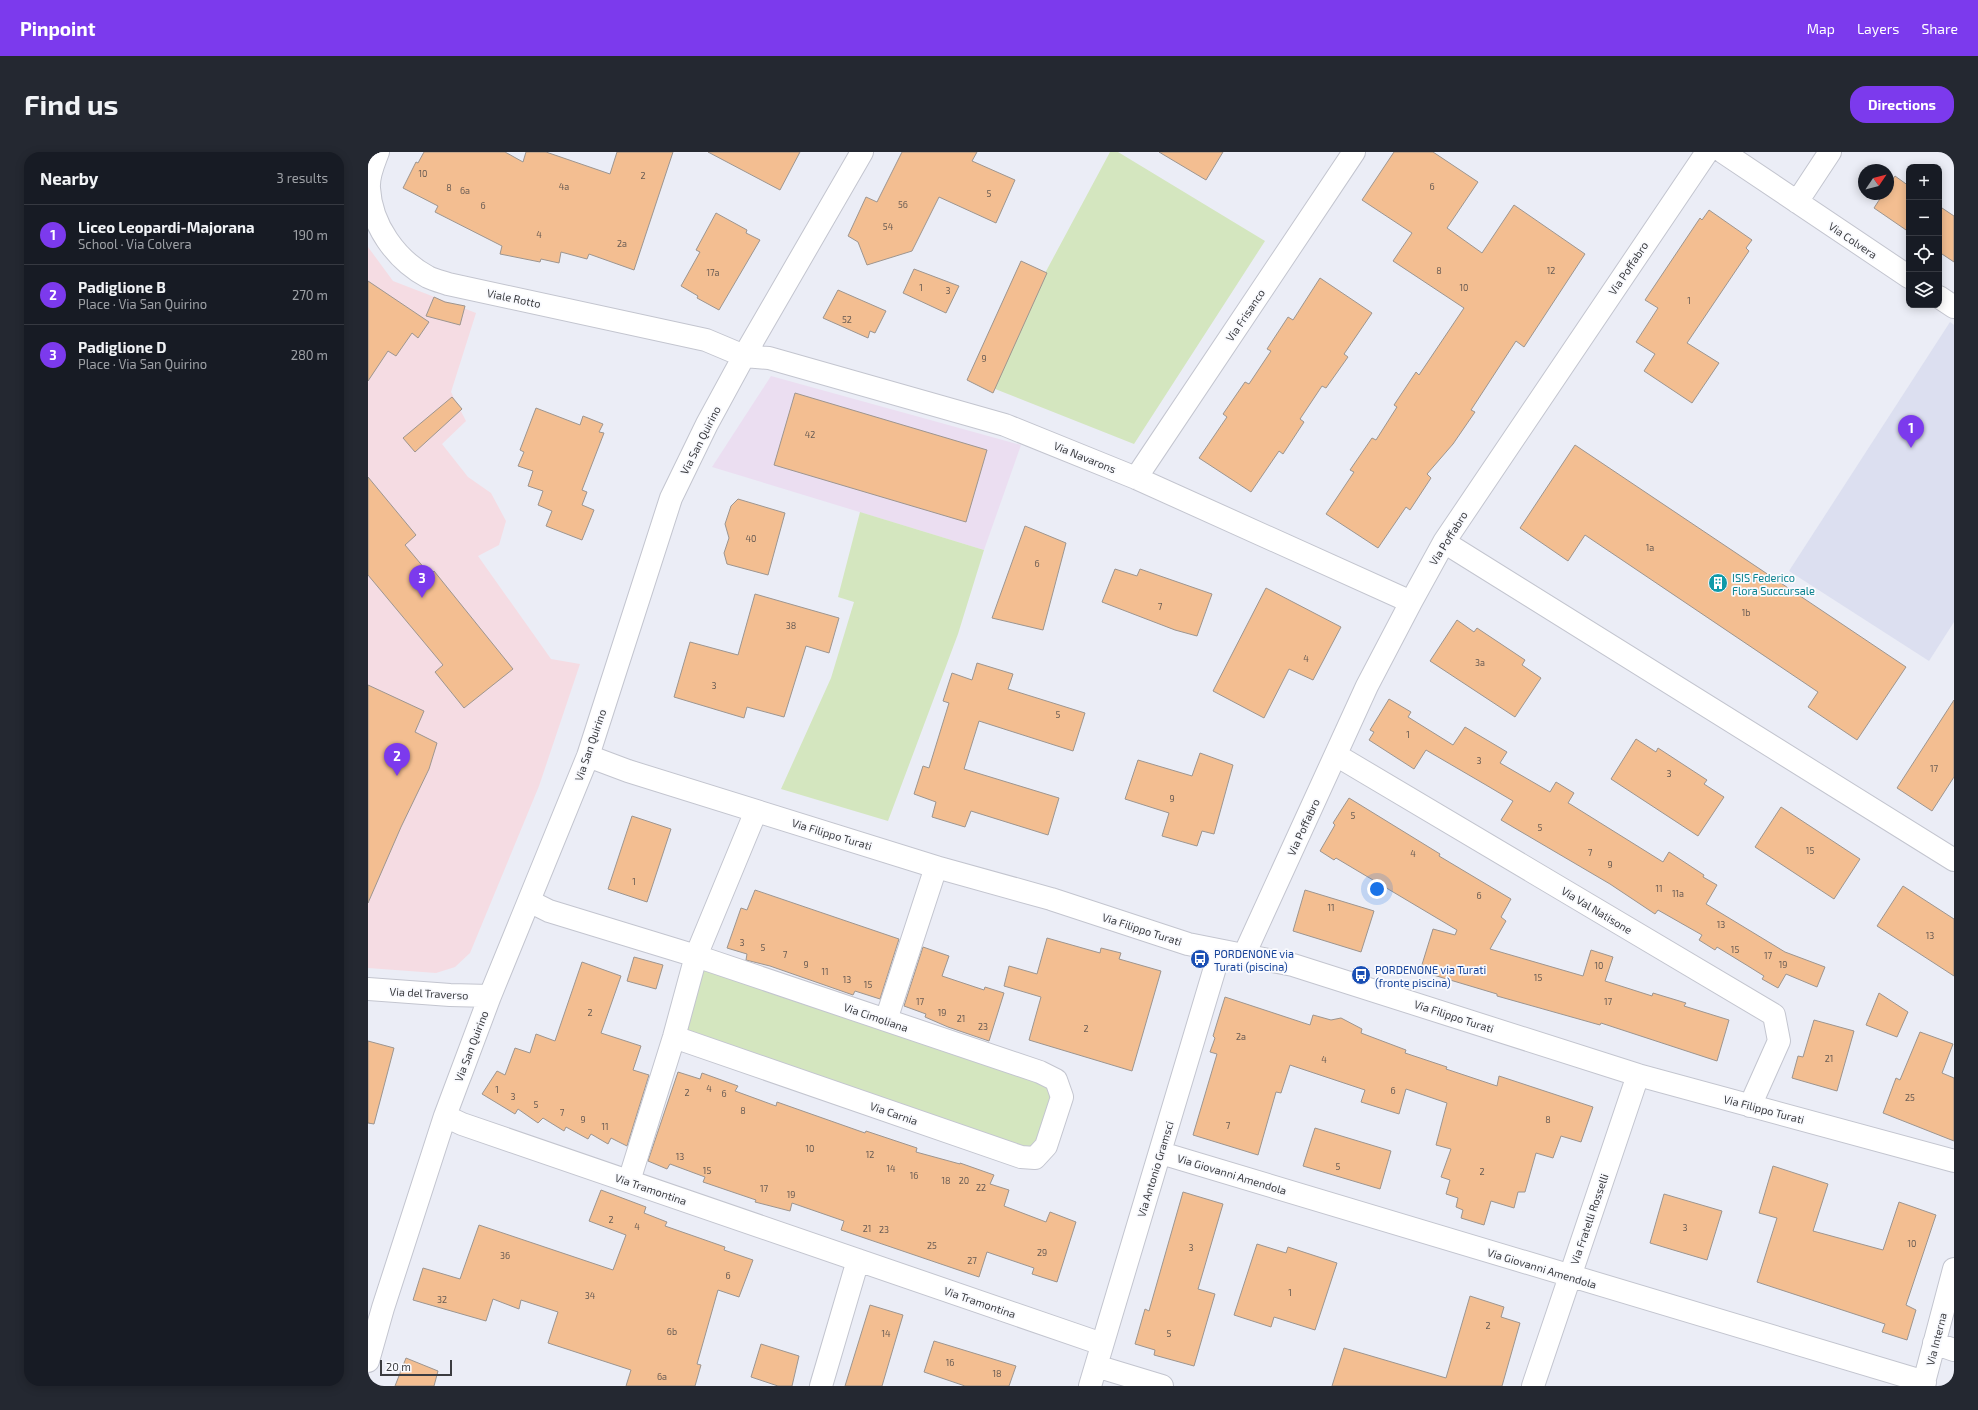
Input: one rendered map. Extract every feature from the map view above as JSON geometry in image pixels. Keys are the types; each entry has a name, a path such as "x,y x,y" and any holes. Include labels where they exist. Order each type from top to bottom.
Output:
{"street":[{"name":"Viale Rotto","path":"378,152 371,170 369,187 378,221 385,236 396,252 413,268 430,278 448,284 706,340 744,356"},
{"name":"Via San Quirino","path":"368,1361 375,1305 490,996 588,756 671,498 707,424 744,356 862,152"},
{"name":"Via Frisanco","path":"1136,478 1354,152"},
{"name":"Via Poffabro","path":"1244,955 1367,686 1444,542 1707,152"},
{"name":"Via Colvera","path":"1723,152 1906,275"},
{"path":"1797,202 1830,152"},
{"path":"1942,299 1954,307"},
{"name":"Via Navarons","path":"744,356 769,358 1005,426 1136,478 1411,602"},
{"path":"1444,542 1954,860"},
{"name":"Via Val Natisone","path":"1336,755 1774,1014 1779,1041 1750,1106"},
{"name":"Via Filippo Turati","path":"588,756 628,771 936,867 1051,899 1188,944 1300,968 1638,1075 1954,1161"},
{"path":"629,1181 674,1038 696,956 756,811"},
{"path":"886,1020 936,867"},
{"name":"Via Cimoliana","path":"529,901 549,911 696,956 1040,1072 1056,1080"},
{"name":"Via Antonio Gramsci","path":"1093,1376 1220,952"},
{"name":"Via del Traverso","path":"368,989 450,995 490,996"},
{"name":"Via Carnia","path":"674,1038 1021,1157 1035,1158 1046,1146 1062,1097 1056,1080"},
{"name":"Via Fratelli Rosselli","path":"1533,1386 1638,1075"},
{"name":"Via Tramontina","path":"445,1116 462,1124 1102,1344"},
{"name":"Via Giovanni Amendola","path":"1161,1152 1924,1384"},
{"path":"821,1386 858,1260"},
{"name":"Via Interna","path":"1924,1384 1944,1346 1954,1269"},
{"path":"1093,1376 1162,1386"}],"shaded area":[{"path":"368,247 393,281 476,313 451,392 466,421 442,444 468,477 491,493 506,521 499,545 478,556 551,659 580,664 539,786 470,953 455,967 436,973 368,968"},
{"path":"1950,322 1954,325 1954,622 1929,661 1789,571"},
{"path":"771,376 1021,445 984,550 712,467"}],"green space":[{"path":"1110,152 1118,152 1265,241 1134,444 985,385"},
{"path":"860,512 984,550 958,634 888,821 781,789 831,678 854,602 838,597"},
{"path":"696,956 1056,1080 1035,1158 674,1037"}],"building":[{"path":"424,152 505,152 523,162 526,152 546,152 610,174 617,152 673,152 634,270 589,254 587,259 561,252 559,263 541,259 540,262 500,254 502,246 435,212 438,206 403,188 416,162 418,163"},
{"path":"708,152 800,152 780,190"},
{"path":"902,152 977,152 972,161 1015,180 996,223 939,197 912,251 867,265 858,242 848,236 866,197 877,202"},
{"path":"1159,152 1223,152 1206,180"},
{"path":"1394,152 1433,152 1478,182 1447,228 1482,253 1514,205 1585,254 1524,347 1516,341 1471,410 1475,412 1453,444 1427,474 1431,478 1410,510 1406,507 1378,548 1326,514 1354,472 1350,470 1372,438 1376,440 1397,407 1394,405 1416,372 1419,375 1464,308 1393,261 1412,233 1362,200"},
{"path":"1895,176 1906,184 1906,230 1874,208 1879,200 1894,200"},
{"path":"1942,208 1954,216 1954,262 1942,254"},
{"path":"1709,210 1752,240 1746,248 1749,251 1687,343 1719,363 1692,403 1644,371 1655,354 1636,342 1658,308 1645,300 1700,218 1702,220"},
{"path":"716,213 747,230 746,233 760,240 719,310 697,298 698,296 681,286 700,252 696,250"},
{"path":"1021,261 1047,273 993,393 967,380"},
{"path":"914,269 959,286 946,313 903,293"},
{"path":"1320,278 1372,313 1344,354 1348,357 1326,388 1322,386 1300,419 1304,422 1283,454 1279,451 1251,492 1199,458 1227,417 1223,414 1245,382 1249,384 1271,351 1267,349 1288,317 1293,320"},
{"path":"368,281 429,322 418,338 412,333 396,356 388,351 368,381"},
{"path":"838,290 886,311 875,333 870,331 868,338 823,318"},
{"path":"434,297 445,302 465,306 460,325 426,316"},
{"path":"795,393 987,450 966,522 774,465"},
{"path":"452,397 462,409 415,452 403,438"},
{"path":"536,408 580,425 583,416 603,424 599,432 604,433 582,490 587,492 582,505 594,510 582,540 546,526 552,511 538,505 543,491 528,486 533,471 518,466 524,452 520,450"},
{"name":"ISIS Federico Flora Succursale","path":"1575,445 1906,667 1857,740 1808,707 1818,692 1585,535 1568,561 1520,528"},
{"path":"368,477 416,535 405,545 430,575 434,571 513,669 464,708 435,672 443,665 368,575"},
{"path":"738,499 785,513 768,575 727,564 724,553 729,538 725,524 731,506"},
{"path":"1025,526 1066,543 1043,630 992,618"},
{"path":"1115,569 1137,576 1140,569 1212,594 1197,636 1175,630 1102,602"},
{"path":"1266,588 1341,627 1313,680 1289,669 1264,718 1213,691"},
{"path":"755,594 839,618 829,653 806,646 784,717 747,707 744,718 674,697 690,642 738,655"},
{"path":"1457,620 1474,632 1477,628 1525,660 1522,665 1541,678 1515,717 1430,661"},
{"path":"977,663 1013,674 1008,689 1085,713 1073,751 979,721 964,769 1059,798 1048,835 971,811 965,827 932,817 936,802 914,794 923,766 929,768 949,703 943,701 952,673 972,680"},
{"path":"368,685 424,711 415,732 437,743 429,769 401,827 368,903"},
{"path":"1389,699 1411,712 1408,717 1453,745 1465,727 1507,752 1500,763 1550,792 1556,782 1574,793 1568,803 1663,862 1669,852 1704,875 1703,877 1717,885 1706,904 1785,952 1825,967 1817,987 1786,974 1778,988 1762,979 1764,976 1717,947 1715,950 1699,940 1702,935 1658,910 1655,914 1610,884 1501,820 1513,801 1426,750 1414,769 1369,740 1374,732 1370,730"},
{"path":"1954,700 1954,777 1932,811 1897,788"},
{"path":"1636,739 1656,752 1658,748 1707,780 1704,784 1724,797 1698,836 1611,779"},
{"path":"1200,753 1233,765 1214,834 1202,831 1197,846 1162,836 1169,813 1125,799 1138,760 1192,776"},
{"path":"1349,798 1440,854 1439,856 1511,899 1501,917 1506,921 1490,949 1583,976 1591,950 1613,957 1605,981 1652,996 1653,993 1686,1003 1684,1006 1729,1020 1717,1061 1601,1023 1600,1025 1497,996 1497,994 1420,971 1433,929 1455,935 1457,930 1336,858 1334,860 1320,851 1335,825 1333,823"},
{"path":"1781,807 1860,859 1834,899 1755,847"},
{"path":"632,816 671,829 647,902 608,889"},
{"path":"1903,886 1954,919 1954,976 1877,926"},
{"path":"755,890 899,939 880,999 855,991 853,995 770,966 746,960 747,954 727,948 741,908 747,910"},
{"path":"1305,890 1374,911 1361,952 1293,931"},
{"path":"1047,938 1100,953 1101,948 1121,953 1119,959 1161,971 1132,1071 1029,1040 1041,997 1004,986 1009,966 1037,974"},
{"path":"923,947 949,956 942,976 984,990 985,987 1004,993 989,1041 948,1027 925,1017 926,1014 904,1006"},
{"path":"634,957 663,965 656,989 627,981"},
{"path":"582,962 621,976 601,1033 641,1046 633,1070 649,1075 627,1146 611,1138 608,1144 591,1134 588,1139 566,1127 564,1131 543,1118 538,1123 518,1109 515,1114 482,1094 497,1071 505,1075 515,1048 530,1053 536,1034 555,1041"},
{"path":"1879,993 1908,1012 1897,1037 1866,1025"},
{"path":"1225,997 1310,1025 1313,1015 1331,1020 1341,1018 1362,1029 1361,1033 1406,1050 1405,1053 1447,1067 1446,1069 1497,1086 1499,1076 1593,1107 1581,1142 1561,1136 1553,1158 1536,1153 1525,1192 1518,1192 1514,1208 1491,1201 1484,1225 1461,1218 1463,1210 1456,1207 1458,1198 1446,1194 1450,1180 1441,1177 1451,1149 1436,1145 1447,1103 1406,1089 1399,1114 1361,1102 1365,1090 1290,1065 1281,1093 1276,1092 1258,1155 1193,1135 1217,1054 1210,1052 1215,1038 1213,1036"},
{"path":"1814,1020 1854,1031 1837,1091 1792,1078 1798,1056 1803,1057"},
{"path":"1920,1032 1953,1044 1942,1073 1954,1078 1954,1141 1883,1113 1896,1078 1900,1080"},
{"path":"368,1041 394,1048 374,1124 368,1123"},
{"path":"678,1072 700,1079 702,1073 738,1086 735,1091 776,1106 777,1102 865,1133 866,1131 917,1148 916,1152 960,1163 994,1175 990,1184 1009,1190 1004,1206 1046,1222 1050,1212 1076,1222 1057,1282 1032,1274 1034,1268 987,1252 979,1277 841,1230 844,1221 792,1203 790,1211 755,1202 756,1200 703,1182 705,1177 670,1164 667,1169 648,1161"},
{"path":"1315,1128 1391,1151 1380,1189 1303,1166"},
{"path":"1773,1166 1828,1184 1813,1231 1883,1250 1899,1202 1936,1215 1906,1305 1916,1310 1907,1340 1882,1332 1885,1324 1757,1282 1777,1218 1759,1213"},
{"path":"601,1190 646,1207 644,1213 667,1222 665,1226 725,1247 724,1250 753,1260 739,1297 718,1290 697,1364 701,1365 695,1386 626,1386 631,1370 548,1343 558,1312 521,1300 519,1309 493,1299 486,1321 413,1300 423,1268 460,1279 479,1225 613,1270 626,1235 589,1221"},
{"path":"1183,1192 1223,1204 1198,1289 1215,1294 1194,1366 1154,1355 1155,1350 1135,1344 1145,1309 1149,1311"},
{"path":"1664,1194 1722,1211 1707,1260 1650,1243"},
{"path":"1257,1244 1286,1253 1288,1247 1337,1263 1315,1330 1274,1317 1271,1327 1234,1315"},
{"path":"1470,1296 1504,1307 1501,1317 1520,1323 1502,1386 1332,1386 1344,1348 1446,1378"},
{"path":"870,1305 903,1315 882,1386 845,1386"},
{"path":"934,1341 1016,1366 1009,1386 965,1386 924,1372"},
{"path":"761,1344 799,1356 792,1386 778,1386 751,1377"},
{"path":"406,1358 438,1371 434,1386 395,1386"}],"place":[{"name":"Liceo Leopardi-Majorana","path":"1911,448"},
{"name":"ISIS Federico Flora Succursale","path":"1718,583"},
{"name":"Padiglione D","path":"422,598"},
{"name":"Padiglione B","path":"397,776"},
{"name":"PORDENONE via Turati (piscina)","path":"1200,959"},
{"name":"PORDENONE via Turati (fronte piscina)","path":"1361,975"}]}
